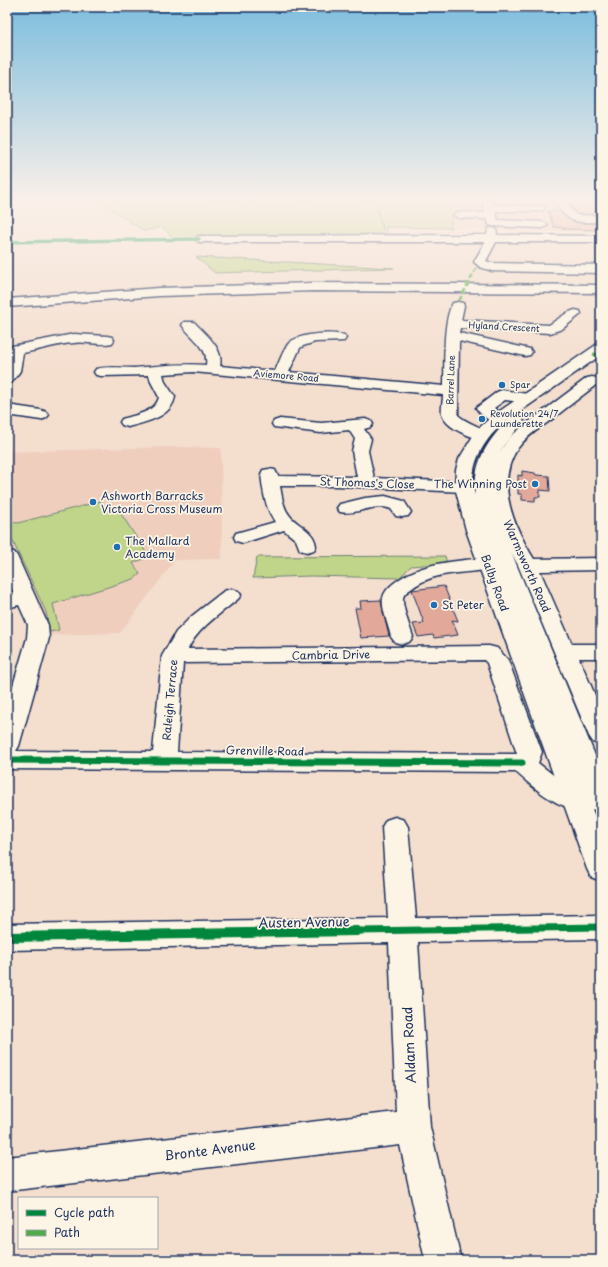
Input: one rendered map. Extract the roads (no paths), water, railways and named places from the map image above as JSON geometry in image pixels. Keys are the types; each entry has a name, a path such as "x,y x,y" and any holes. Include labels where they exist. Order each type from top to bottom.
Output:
{"main road":[{"path":"460,273 601,274"},
{"path":"7,303 129,285 225,278"},
{"path":"52,296 149,287 314,281 601,283"},
{"path":"52,296 314,287 601,289"},
{"path":"7,297 248,292 601,299"},
{"name":"Balby Road","path":"601,348 499,419 482,435 468,459 465,470 464,487 476,530 488,564 601,869"},
{"name":"Balby Road","path":"601,362 519,419 502,434 486,463 483,479 487,510 499,546 601,802"}],"street":[{"path":"481,259 480,262 492,267 601,269"},
{"name":"Barrel Lane","path":"458,306 453,330 450,415 454,421 461,426 482,435"},
{"name":"Hyland Crescent","path":"453,330 550,329 554,328 570,316 579,314"},
{"path":"212,369 214,362 212,350 193,329 213,330"},
{"path":"453,330 525,352"},
{"path":"7,379 13,371 12,351 30,349 68,339 91,336 107,340"},
{"path":"280,375 296,344 312,339 339,338"},
{"name":"Aviemore Road","path":"101,372 122,369 212,369 375,384 413,389 451,390"},
{"path":"128,422 154,419 156,413 164,405 167,397 158,382 155,370"},
{"name":"Warmsworth Road","path":"592,381 526,431 511,446 505,456 500,470 497,488 502,511 517,548 528,565 601,736"},
{"path":"7,410 45,417"},
{"path":"280,424 321,428 360,425 363,438 360,451 374,482 386,501"},
{"name":"St Thomas's Close","path":"307,546 306,540 302,535 286,524 280,516 277,510 270,478 464,487"},
{"path":"346,508 364,503 386,501 398,504 402,512"},
{"path":"243,537 286,524"},
{"path":"7,556 16,600 38,625 38,638 7,746"},
{"path":"402,637 393,598 396,592 406,582 419,574 435,570 488,564"},
{"path":"528,565 601,564"},
{"name":"Raleigh Terrace","path":"164,760 172,656 183,637 199,621 225,607"},
{"path":"564,651 601,651"},
{"name":"Cambria Drive","path":"172,656 489,653 497,660 530,752 528,759 522,763"},
{"name":"Grenville Road","path":"7,760 522,763"},
{"path":"522,763 548,786 560,793 574,798"},
{"name":"Aldam Road","path":"395,827 403,931 413,1127 442,1260"},
{"name":"Austen Avenue","path":"7,937 601,927"},
{"name":"Bronte Avenue","path":"7,1174 413,1127"}],"place":[{"name":"Spar","path":"502,385"},
{"name":"Revolution 24/7 Launderette","path":"482,419"},
{"name":"The Winning Post","path":"535,484"},
{"name":"Ashworth Barracks Victoria Cross Museum","path":"93,502"},
{"name":"The Mallard Academy","path":"117,547"},
{"name":"St Peter","path":"434,605"}]}
